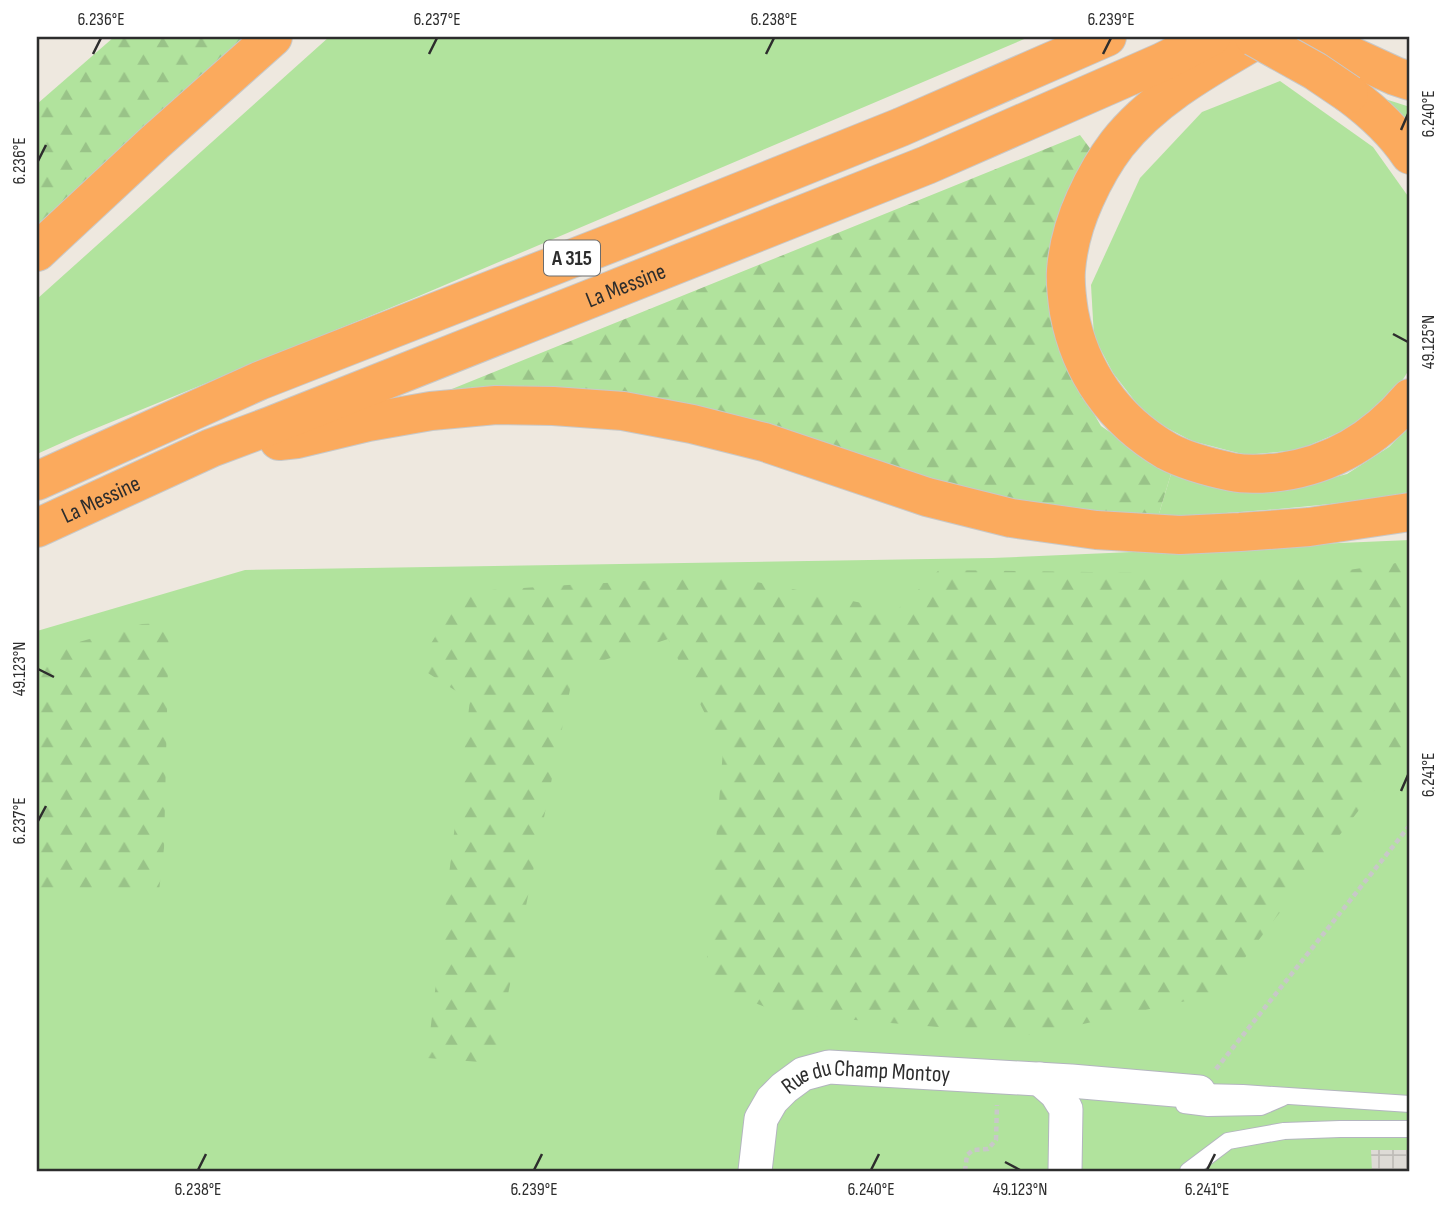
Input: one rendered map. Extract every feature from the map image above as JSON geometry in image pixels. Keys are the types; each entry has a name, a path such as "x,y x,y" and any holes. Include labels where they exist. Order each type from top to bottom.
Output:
{"highway":[{"path":"37,252 272,37"},
{"name":"La Messine","path":"37,481 258,381 901,127 1107,37"},
{"name":"La Messine","path":"37,528 211,448 927,165 1162,62 1211,37"},
{"path":"1254,37 1315,71 1365,106 1410,155"},
{"path":"1261,37 1194,77 1137,121 1116,145 1095,176 1070,241 1066,273 1072,329 1083,362 1098,388 1118,412 1141,433 1168,452 1233,472 1265,474 1325,462 1376,432 1397,414 1410,398"},
{"path":"1310,37 1403,78"},
{"path":"211,448 297,439 368,422 431,411 496,405 553,406 623,411 692,424 764,442 939,500 1011,518 1097,530 1204,534 1309,527 1410,512"}],"street":[{"name":"Rue du Champ Montoy","path":"755,1171 761,1119 772,1100 784,1087 803,1074 829,1067 1040,1079 1199,1092"},
{"path":"1040,1079 1056,1093 1066,1109 1065,1171"}],"lane":[{"path":"1135,1087 1170,1103 1208,1108 1261,1107 1288,1096"},
{"path":"1199,1092 1410,1104"},
{"path":"1188,1171 1228,1141 1284,1131 1410,1129"}],"path":[{"path":"1199,1092 1410,825"},
{"path":"965,1171 967,1155 973,1150 988,1149 996,1140 998,1077"}],"green space":[{"path":"114,37 246,37 37,225 37,104"},
{"path":"329,37 1029,37 419,296 37,454 37,299"},
{"path":"1280,81 1373,147 1410,199 1410,368 1399,386 1357,425 1298,450 1246,455 1192,441 1148,418 1113,373 1094,337 1091,285 1140,178 1202,112"},
{"path":"1385,99 1410,107 1410,135"},
{"path":"1080,135 1095,155 1069,371 1101,426 1171,474 1158,517 994,500 442,393"},
{"path":"1410,426 1410,494 1284,509 1158,517 1171,474 1213,487 1301,486 1347,474 1389,447"},
{"path":"1410,540 1410,1171 37,1171 37,631 245,570 992,558"},
{"path":"1410,561 1410,744 1217,994 1034,1035 784,1014 705,984 723,750 668,639 574,670 494,1063 427,1058 470,700 417,666 463,592 732,577 897,610 939,570 1314,575"},
{"path":"169,623 164,848 159,891 37,888 37,654 142,624"}],"shaded area":[{"path":"1371,1150 1410,1150 1410,1171 1372,1171"}]}
